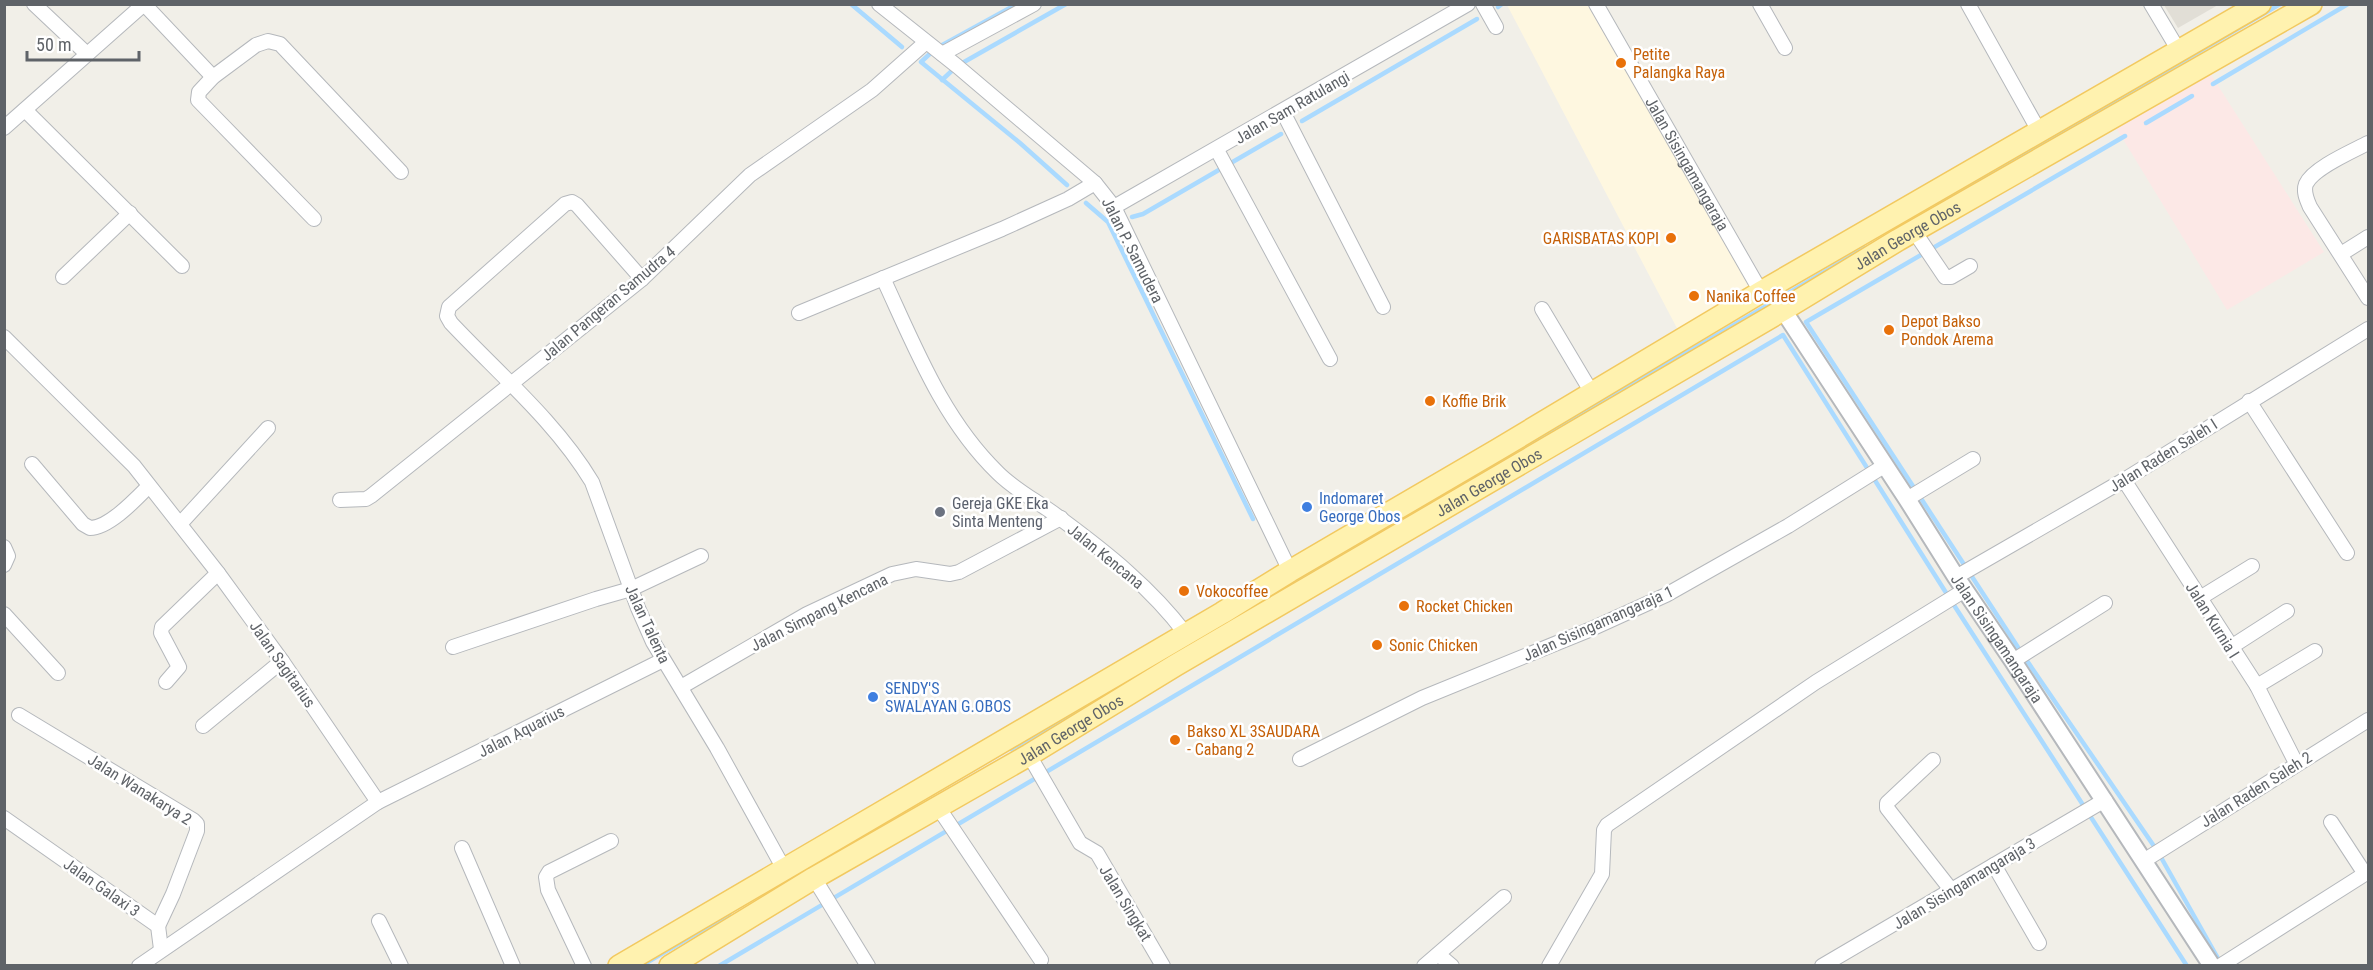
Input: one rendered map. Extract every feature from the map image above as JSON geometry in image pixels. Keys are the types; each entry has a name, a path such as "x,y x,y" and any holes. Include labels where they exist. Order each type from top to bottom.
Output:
{"main road":[{"name":"Jalan George Obos","path":"619,966 1222,613 1761,292 2260,4"},
{"name":"Jalan George Obos","path":"670,966 814,878 1029,754 1176,665 1906,236 2311,4"},
{"path":"1884,221 1906,236"},
{"path":"1497,450 1510,470"}],"street":[{"path":"34,4 87,54"},
{"path":"4,128 144,4 213,77"},
{"name":"Jalan P. Samudera","path":"879,4 1095,183 1114,207 1290,571"},
{"path":"942,54 1034,4"},
{"name":"Jalan Sam Ratulangi","path":"1114,207 1468,4"},
{"path":"1483,4 1496,27"},
{"path":"1760,4 1785,48"},
{"path":"1968,4 2039,131"},
{"path":"2151,4 2179,51"},
{"name":"Jalan Sisingamangaraja","path":"1601,6 1761,292"},
{"path":"314,219 198,100 198,92 213,77 256,45 268,40 280,44 401,172"},
{"name":"Jalan Pangeran Samudra 4","path":"340,500 366,499 371,496 642,279 750,175 872,90 925,43"},
{"path":"25,110 182,266"},
{"path":"1283,112 1383,307"},
{"path":"2368,142 2313,175 2306,184 2305,196 2368,298"},
{"path":"1216,150 1330,359"},
{"path":"799,313 1002,229 1068,199 1095,183"},
{"name":"Jalan Talenta","path":"642,279 572,202 565,204 449,307 447,316 451,323 569,448 592,483 638,608 663,660 723,758 784,869"},
{"path":"63,277 130,213"},
{"path":"1906,236 1945,277 1951,277 1970,266"},
{"path":"2341,254 2368,237"},
{"name":"Jalan Kencana","path":"883,278 924,367 958,428 999,474 1060,518 1151,594 1185,633"},
{"path":"1542,309 1592,393"},
{"name":"Jalan Sisingamangaraja","path":"1783,310 1960,584 2145,860 2212,966"},
{"name":"Jalan Raden Saleh I","path":"1960,584 2249,401 2368,329"},
{"name":"Jalan Sagitarius","path":"4,337 134,466 218,573 282,661 378,802"},
{"path":"2249,401 2347,553"},
{"path":"180,524 268,428"},
{"path":"1907,499 1973,459"},
{"path":"32,464 83,524 90,528 103,525 150,486"},
{"name":"Jalan Sisingamangaraja 1","path":"1300,759 1422,698 1589,630 1666,595 1763,540 1884,466"},
{"name":"Jalan Kurnia I","path":"2124,480 2257,686 2296,764"},
{"name":"Jalan Simpang Kencana","path":"681,687 807,614 892,574 916,569 950,574 959,572 1060,518"},
{"path":"4,547 8,556 6,564"},
{"path":"453,647 631,589 700,556"},
{"path":"2200,598 2252,566"},
{"path":"166,682 179,667 161,633 162,627 218,573"},
{"path":"1549,966 1602,874 1604,830 1609,822 1960,584"},
{"path":"2013,661 2105,603"},
{"path":"2230,647 2287,611"},
{"path":"4,614 58,673"},
{"path":"2257,686 2315,651"},
{"name":"Jalan Aquarius","path":"378,802 663,660"},
{"path":"203,726 282,661"},
{"name":"Jalan Wanakarya 2","path":"19,715 197,824 197,831 177,884 158,926"},
{"name":"Jalan Raden Saleh 2","path":"2145,860 2368,720"},
{"name":"Jalan Singkat","path":"1029,754 1080,843 1097,853 1163,966"},
{"path":"1933,760 1887,804 1887,808 1952,891"},
{"name":"Jalan Sisingamangaraja 3","path":"1822,966 2105,800"},
{"path":"139,966 378,802"},
{"path":"938,807 1041,960"},
{"name":"Jalan Galaxi 3","path":"4,818 158,926 161,949"},
{"path":"2220,966 2367,873 2331,822"},
{"path":"584,966 548,890 546,877 549,872 611,841"},
{"path":"462,848 513,966"},
{"path":"1994,865 2039,943"},
{"path":"814,878 867,966"},
{"path":"1424,966 1504,897"},
{"path":"379,921 401,966"},
{"path":"1439,955 1452,966"}],"shaded area":[{"path":"1507,5 1600,5 1591,11 1753,289 1679,332"},
{"path":"2164,5 2218,5 2178,28"},
{"path":"2210,73 2324,252 2227,310 2115,126"}],"waterway":[{"path":"851,4 902,47"},
{"path":"1017,4 935,49 921,62 1020,143 1067,185"},
{"path":"942,80 957,66 1066,4"},
{"path":"1498,7 1502,4"},
{"path":"1937,205 2280,4"},
{"path":"2213,84 2348,4"},
{"path":"1302,121 1477,19"},
{"path":"2146,123 2192,96"},
{"path":"1132,217 1143,214 1281,134"},
{"path":"2125,136 1806,322 2023,655 2158,852 2220,962"},
{"path":"1086,203 1108,222 1253,519"},
{"path":"1011,749 1865,248"},
{"path":"719,966 1783,335 2187,966"},
{"path":"641,966 729,914"}],"place":[{"name":"Petite Palangka Raya","path":"1621,63"},
{"name":"GARISBATAS KOPI","path":"1671,238"},
{"name":"Nanika Coffee","path":"1694,296"},
{"name":"Depot Bakso Pondok Arema","path":"1889,330"},
{"name":"Koffie Brik","path":"1430,401"},
{"name":"Indomaret George Obos","path":"1307,507"},
{"name":"Gereja GKE Eka Sinta Menteng","path":"940,512"},
{"name":"Vokocoffee","path":"1184,591"},
{"name":"Rocket Chicken","path":"1404,606"},
{"name":"Sonic Chicken","path":"1377,645"},
{"name":"SENDY'S SWALAYAN G.OBOS","path":"873,697"},
{"name":"Bakso XL 3SAUDARA - Cabang 2","path":"1175,740"}]}
